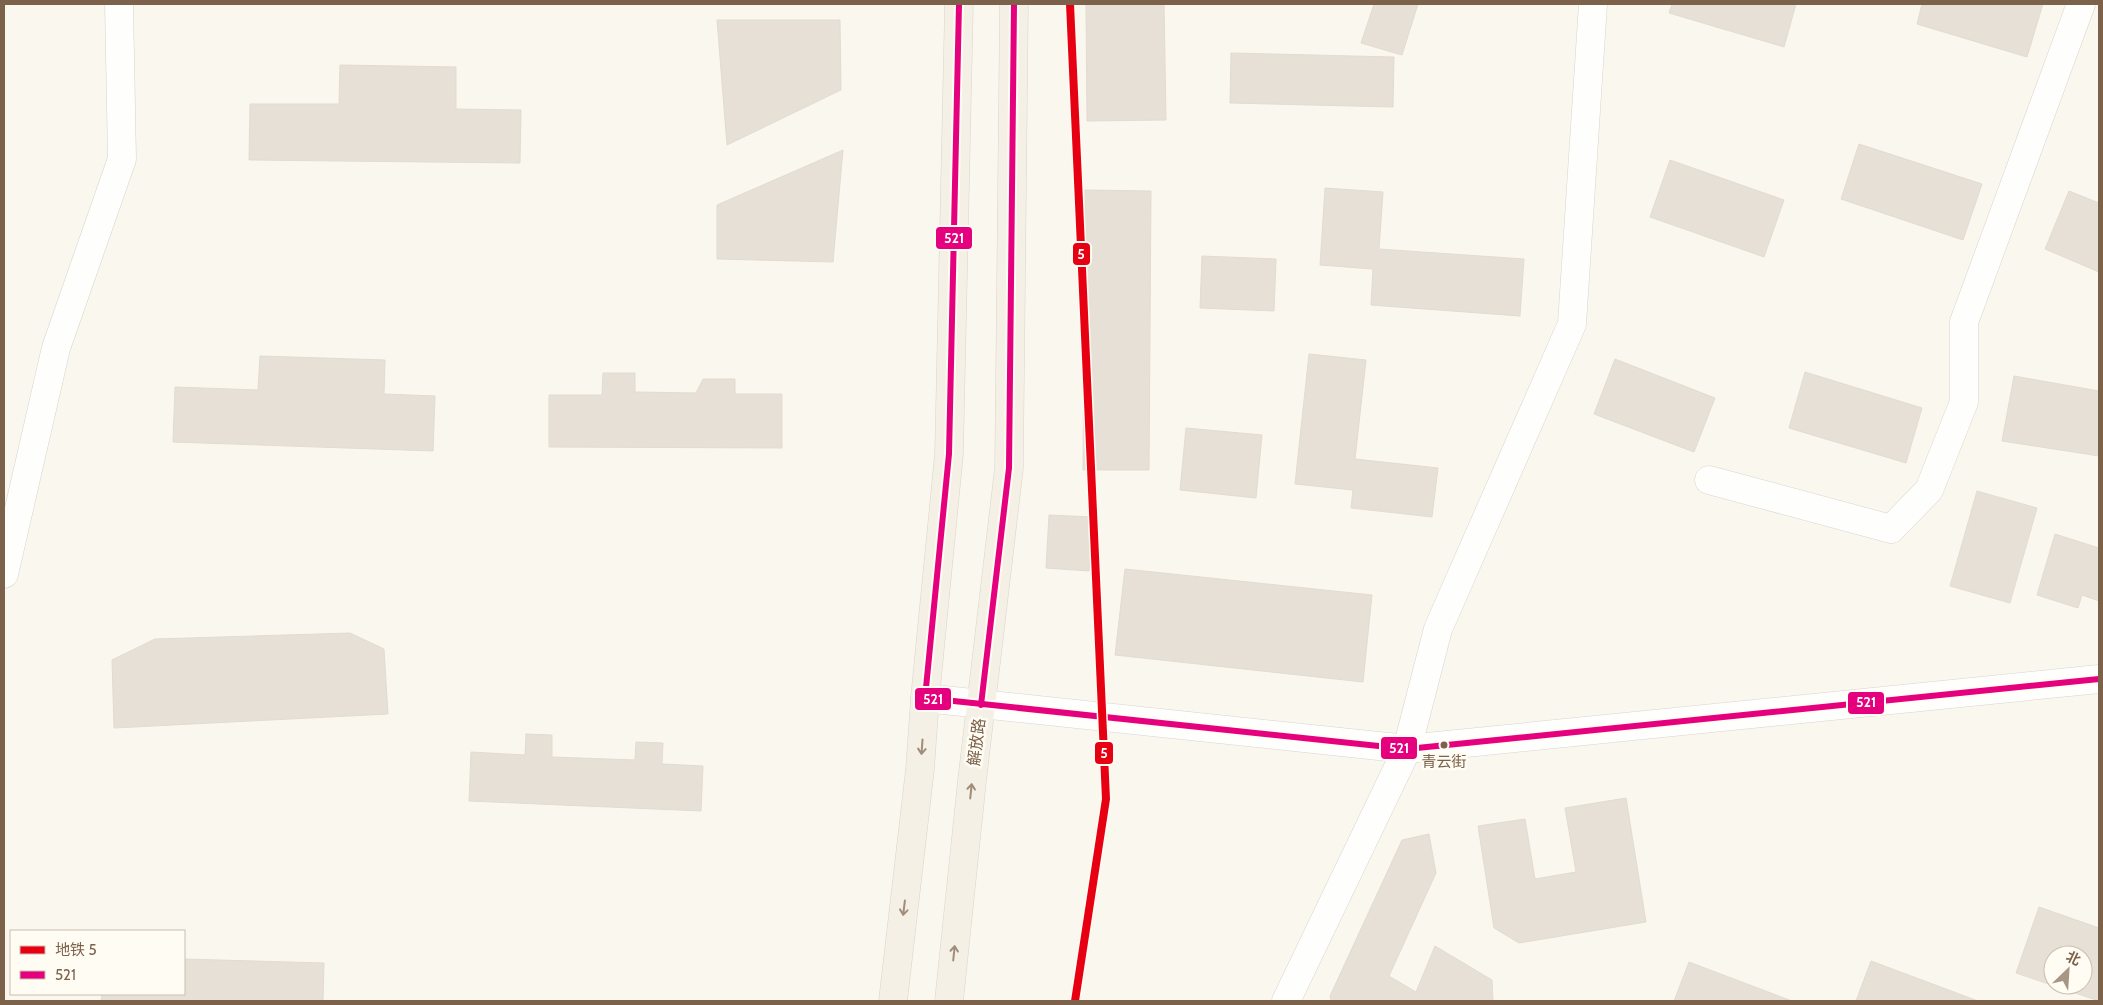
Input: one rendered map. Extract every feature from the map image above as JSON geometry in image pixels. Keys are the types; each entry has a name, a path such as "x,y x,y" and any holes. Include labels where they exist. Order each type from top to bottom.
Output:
{"main road":[{"path":"893,1001 920,770 925,698 949,454 959,4"},
{"name":"解放路","path":"950,1001 981,705 1009,468 1014,4"}],"street":[{"path":"4,574 56,348 122,159 119,4"},
{"path":"1286,1001 1407,749 1438,629 1572,324 1592,4"},
{"path":"1710,480 1891,528 1930,490 1964,402 1964,322 2081,4"},
{"path":"925,698 1407,749 2099,679"}],"building":[{"path":"1086,4 1164,4 1166,120 1087,121"},
{"path":"1374,4 1418,4 1402,55 1361,43"},
{"path":"1672,4 1796,4 1784,47 1669,13"},
{"path":"1922,4 2043,4 2027,57 1917,24"},
{"path":"717,20 840,20 841,90 727,145"},
{"path":"1231,53 1394,57 1393,107 1230,103"},
{"path":"340,65 456,67 456,109 521,110 520,163 249,160 250,104 339,104"},
{"path":"1859,144 1982,184 1963,240 1841,199"},
{"path":"843,150 833,262 717,259 717,205"},
{"path":"1670,160 1784,200 1764,257 1650,217"},
{"path":"1325,188 1383,192 1379,249 1524,259 1520,316 1371,305 1373,269 1320,265"},
{"path":"1085,190 1151,191 1149,470 1083,470"},
{"path":"2069,191 2099,203 2099,272 2045,249"},
{"path":"1202,256 1276,259 1274,311 1200,308"},
{"path":"1309,354 1366,360 1355,459 1438,468 1432,517 1351,508 1353,490 1295,484"},
{"path":"260,356 385,360 384,394 435,396 433,451 173,442 175,387 258,390"},
{"path":"1615,359 1715,398 1694,452 1594,414"},
{"path":"1805,372 1922,408 1906,463 1789,428"},
{"path":"603,373 635,373 635,392 696,393 703,379 735,379 735,394 782,394 782,448 549,447 549,395 602,395"},
{"path":"2014,376 2099,391 2099,456 2002,441"},
{"path":"1186,428 1262,435 1256,498 1180,490"},
{"path":"1977,491 2037,508 2010,603 1950,586"},
{"path":"1049,515 1092,517 1089,571 1046,568"},
{"path":"2055,534 2099,548 2099,601 2082,595 2078,608 2037,595"},
{"path":"1125,569 1372,595 1363,682 1115,655"},
{"path":"350,633 384,649 388,714 114,728 112,660 155,639"},
{"path":"526,734 552,735 552,757 635,760 636,742 663,743 662,764 703,766 701,811 469,801 471,752 525,755"},
{"path":"1626,798 1646,922 1519,943 1494,928 1478,826 1525,819 1535,879 1576,872 1565,808"},
{"path":"1429,834 1436,873 1389,976 1416,992 1435,946 1492,980 1493,1001 1331,1001 1330,996 1402,840"},
{"path":"2039,907 2099,928 2099,1001 2081,995 2093,995 2093,945 2043,945 2043,982 2016,973"},
{"path":"185,959 324,963 323,1001 101,1001 102,995 185,995"},
{"path":"1871,961 1978,1001 1856,1001"},
{"path":"1689,962 1792,1001 1674,1001"}],"metro line":[{"name":"5","path":"1070,4 1106,799 1075,1001"}],"transit line":[{"name":"521","path":"959,4 949,454 925,698 1407,749 2099,679"},
{"name":"521","path":"981,705 1009,468 1014,4"}],"place":[{"name":"青云街","path":"1444,745"}]}
